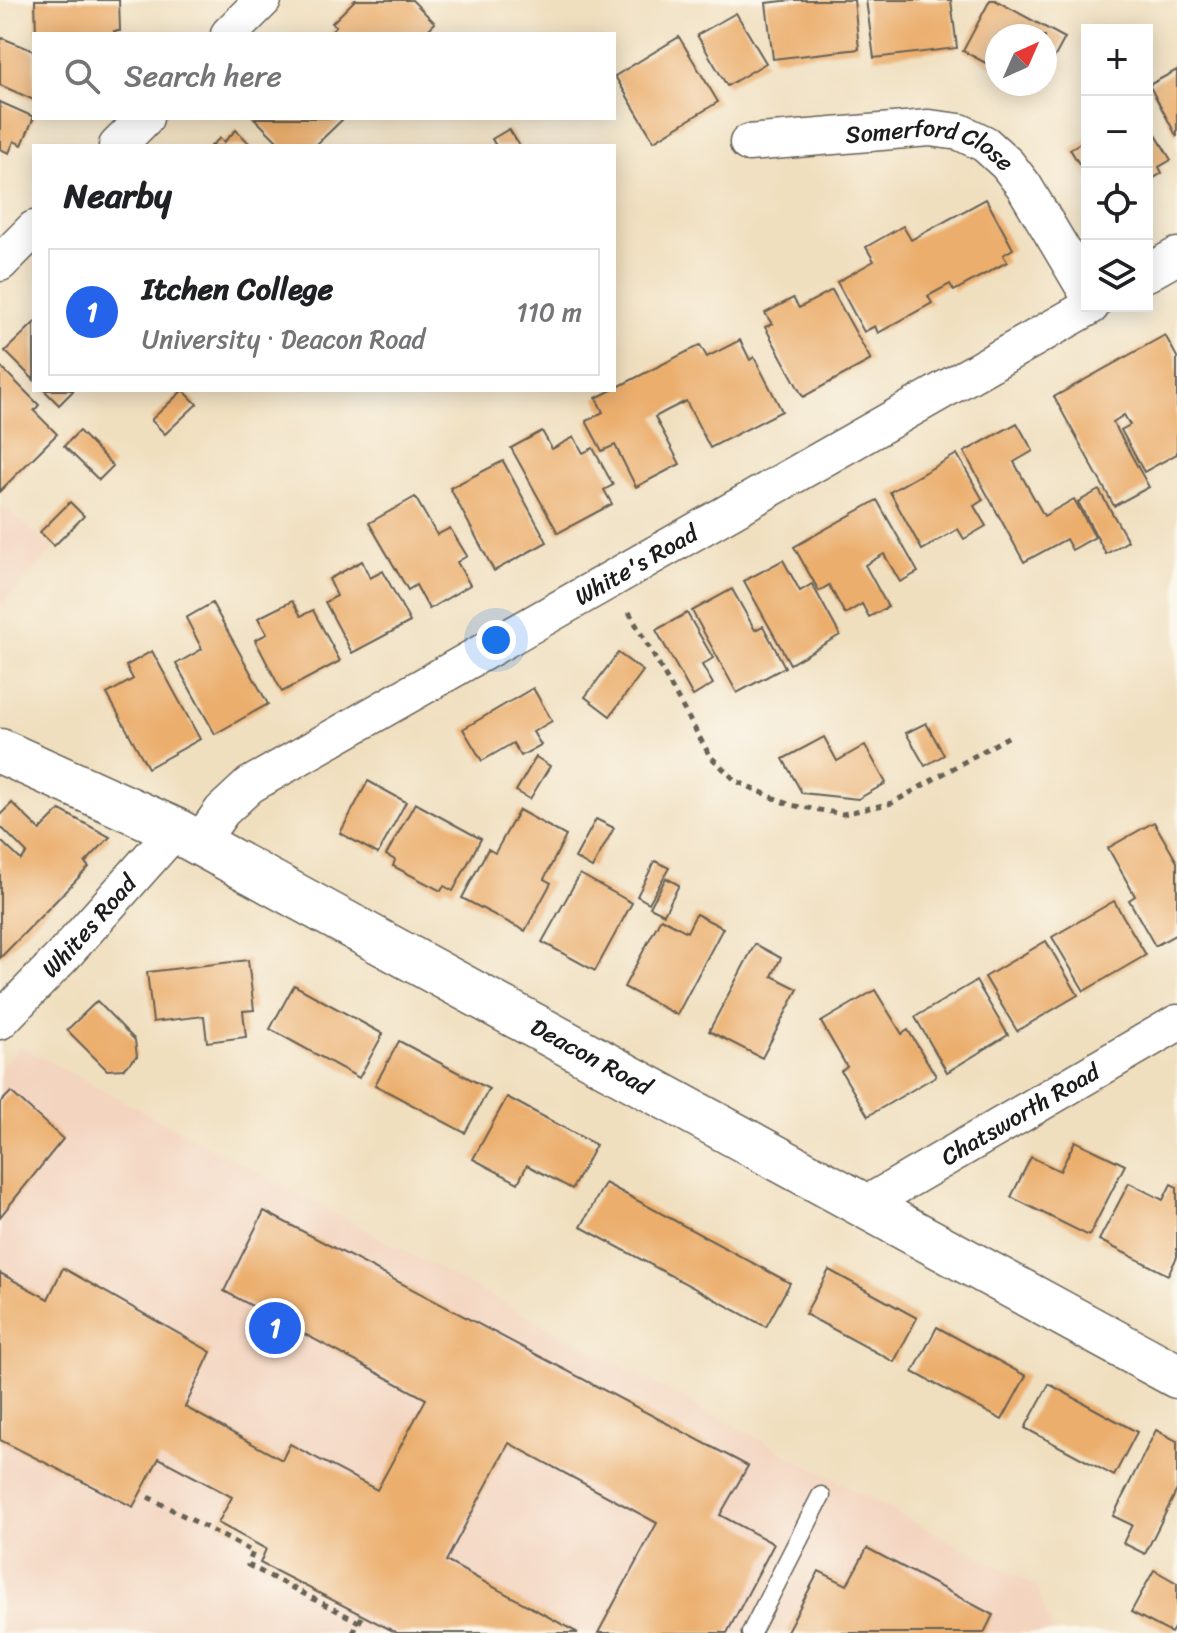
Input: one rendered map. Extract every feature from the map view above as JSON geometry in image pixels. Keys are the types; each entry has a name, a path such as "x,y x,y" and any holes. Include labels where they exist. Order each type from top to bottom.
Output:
{"street":[{"path":"231,32 263,0"},
{"path":"119,144 143,120"},
{"name":"Somerford Close","path":"748,143 929,128 960,132 985,144 1007,164 1024,186 1081,282"},
{"path":"0,263 32,231"},
{"path":"1153,270 1177,256"},
{"name":"White's Road","path":"187,836 222,811 250,785 1081,312"},
{"name":"Deacon Road","path":"0,751 187,836 1177,1376"},
{"name":"Whites Road","path":"0,1021 187,836"},
{"name":"Chatsworth Road","path":"863,1206 1177,1023"}],"lane":[{"path":"751,1633 821,1496"}],"path":[{"path":"611,580 710,756 736,781 790,805 843,814 892,803 1013,734"},
{"path":"148,1497 253,1552 248,1565 359,1622"},
{"path":"353,1633 363,1615"}],"shaded area":[{"path":"0,508 55,548 0,607"},
{"path":"20,1046 1037,1587 1053,1633 0,1633 0,1068"}],"building":[{"path":"35,0 119,0 120,31 36,32"},
{"path":"355,0 412,0 435,23 426,32 331,32 336,26 332,23"},
{"path":"854,0 859,49 773,59 766,3"},
{"path":"866,0 951,0 957,48 874,58"},
{"path":"990,0 1039,24 985,24 985,63 963,51"},
{"path":"736,13 766,63 727,86 697,35"},
{"path":"1057,34 1065,38 1057,53"},
{"path":"679,37 718,102 654,141 616,75"},
{"path":"2,38 32,50 32,99 0,85"},
{"path":"1177,70 1177,137 1153,92 1153,83"},
{"path":"0,102 32,116 33,120 22,145 14,141 9,153 0,149"},
{"path":"256,120 342,120 317,144 280,144"},
{"path":"509,129 519,144 495,144 492,139"},
{"path":"236,130 250,144 213,144 220,138 224,142"},
{"path":"1153,130 1171,160 1159,167 1162,173 1153,178"},
{"path":"1081,143 1081,167 1070,149"},
{"path":"986,199 1013,249 1003,255 1007,262 954,291 950,284 928,296 932,303 878,333 875,326 864,332 837,282 874,261 866,247 903,226 911,240"},
{"path":"832,290 871,360 803,397 765,327 772,324 765,313 793,298 799,308"},
{"path":"32,325 32,378 5,351"},
{"path":"1165,335 1177,357 1177,454 1144,472 1121,430 1130,425 1124,415 1113,422 1149,487 1114,506 1054,397"},
{"path":"740,340 750,360 754,357 782,411 710,448 686,401 668,410 655,417 680,464 636,487 615,445 602,451 586,421 603,412 596,398 616,392 616,388 700,345 707,357"},
{"path":"0,366 39,405 34,411 57,434 0,491"},
{"path":"46,392 72,392 59,405"},
{"path":"181,392 185,392 197,404 165,434 151,420"},
{"path":"1017,423 1033,451 1014,462 1044,516 1074,499 1095,537 1072,550 1066,539 1024,562 964,452"},
{"path":"79,431 113,466 99,480 64,446"},
{"path":"542,431 552,449 574,437 583,453 593,448 613,485 604,490 612,504 558,533 511,448"},
{"path":"957,454 983,500 974,506 986,526 964,539 958,529 922,550 890,492"},
{"path":"503,461 547,542 494,571 450,488"},
{"path":"1099,490 1128,541 1106,554 1078,502"},
{"path":"415,497 437,535 450,528 467,556 457,562 470,585 429,609 416,585 408,590 369,523"},
{"path":"877,500 918,572 900,582 884,554 865,565 888,607 869,617 862,604 845,614 829,585 819,591 794,547"},
{"path":"70,502 84,516 54,546 40,532"},
{"path":"783,560 800,591 812,584 840,635 790,664 744,581"},
{"path":"362,561 370,578 383,571 410,622 352,653 325,602 337,596 329,579"},
{"path":"732,589 755,630 763,626 785,667 737,693 692,611"},
{"path":"292,601 301,616 313,610 340,661 282,692 255,640 267,634 258,618"},
{"path":"212,603 268,704 215,734 176,664 202,649 186,618"},
{"path":"687,613 713,658 702,665 713,684 693,696 656,630"},
{"path":"152,651 200,739 148,768 107,694 133,679 126,666"},
{"path":"618,653 643,671 610,716 585,697"},
{"path":"533,688 552,721 533,732 541,745 521,756 513,743 482,761 463,729"},
{"path":"926,723 944,755 925,766 906,733"},
{"path":"824,737 837,761 865,745 886,783 858,799 802,793 783,759"},
{"path":"536,757 550,766 530,799 516,791"},
{"path":"368,781 406,802 378,854 340,833"},
{"path":"12,803 40,830 60,810 110,837 85,863 89,867 0,958 0,844 2,842 21,860 27,853 0,826 0,815"},
{"path":"415,803 481,839 453,891 444,886 441,891 393,866 395,860 386,855"},
{"path":"519,810 566,836 544,879 551,883 525,931 462,898 488,849 495,853"},
{"path":"596,819 614,828 592,868 575,858"},
{"path":"1154,822 1177,862 1177,934 1155,946 1129,900 1135,896 1108,848"},
{"path":"655,861 669,868 649,903 637,896"},
{"path":"580,874 632,903 595,971 542,942"},
{"path":"666,878 679,885 664,914 650,907"},
{"path":"1114,901 1146,955 1084,991 1052,937"},
{"path":"696,914 723,928 677,1015 624,987 661,918 687,932"},
{"path":"1046,941 1078,995 1017,1031 985,977"},
{"path":"755,944 781,958 772,976 798,989 762,1058 709,1031"},
{"path":"248,960 254,1010 243,1011 246,1037 207,1042 204,1016 153,1022 147,972"},
{"path":"976,981 1008,1035 947,1072 915,1017"},
{"path":"294,985 383,1034 359,1078 270,1029"},
{"path":"875,990 902,1034 908,1030 936,1076 868,1116 841,1071 847,1067 821,1022"},
{"path":"97,1001 135,1040 137,1056 123,1069 107,1070 67,1030"},
{"path":"399,1041 489,1089 465,1133 375,1085"},
{"path":"11,1092 63,1139 0,1217 0,1103"},
{"path":"507,1097 596,1145 572,1189 527,1165 518,1183 473,1159"},
{"path":"1075,1141 1125,1165 1089,1236 1011,1197 1031,1157 1060,1171"},
{"path":"605,1183 790,1283 766,1327 581,1227"},
{"path":"1129,1183 1163,1200 1171,1184 1177,1187 1177,1257 1168,1275 1099,1240"},
{"path":"264,1211 748,1466 720,1515 774,1544 727,1633 598,1633 657,1523 509,1443 446,1561 578,1633 397,1633 260,1563 266,1549 218,1523 232,1497 159,1458 133,1507 0,1440 0,1273 48,1299 63,1268 211,1352 185,1407 282,1460 290,1444 377,1490 426,1399 224,1291"},
{"path":"829,1270 917,1318 894,1362 805,1314"},
{"path":"937,1327 1026,1376 1002,1420 913,1372"},
{"path":"1049,1384 1137,1432 1114,1476 1025,1428"},
{"path":"1156,1430 1177,1441 1177,1490 1145,1554 1123,1543 1132,1525 1113,1516"},
{"path":"867,1548 993,1615 984,1633 786,1633 819,1571 847,1585"},
{"path":"1154,1570 1177,1583 1177,1623 1171,1633 1131,1612"}],"place":[{"name":"Itchen College","path":"275,1328"}]}
